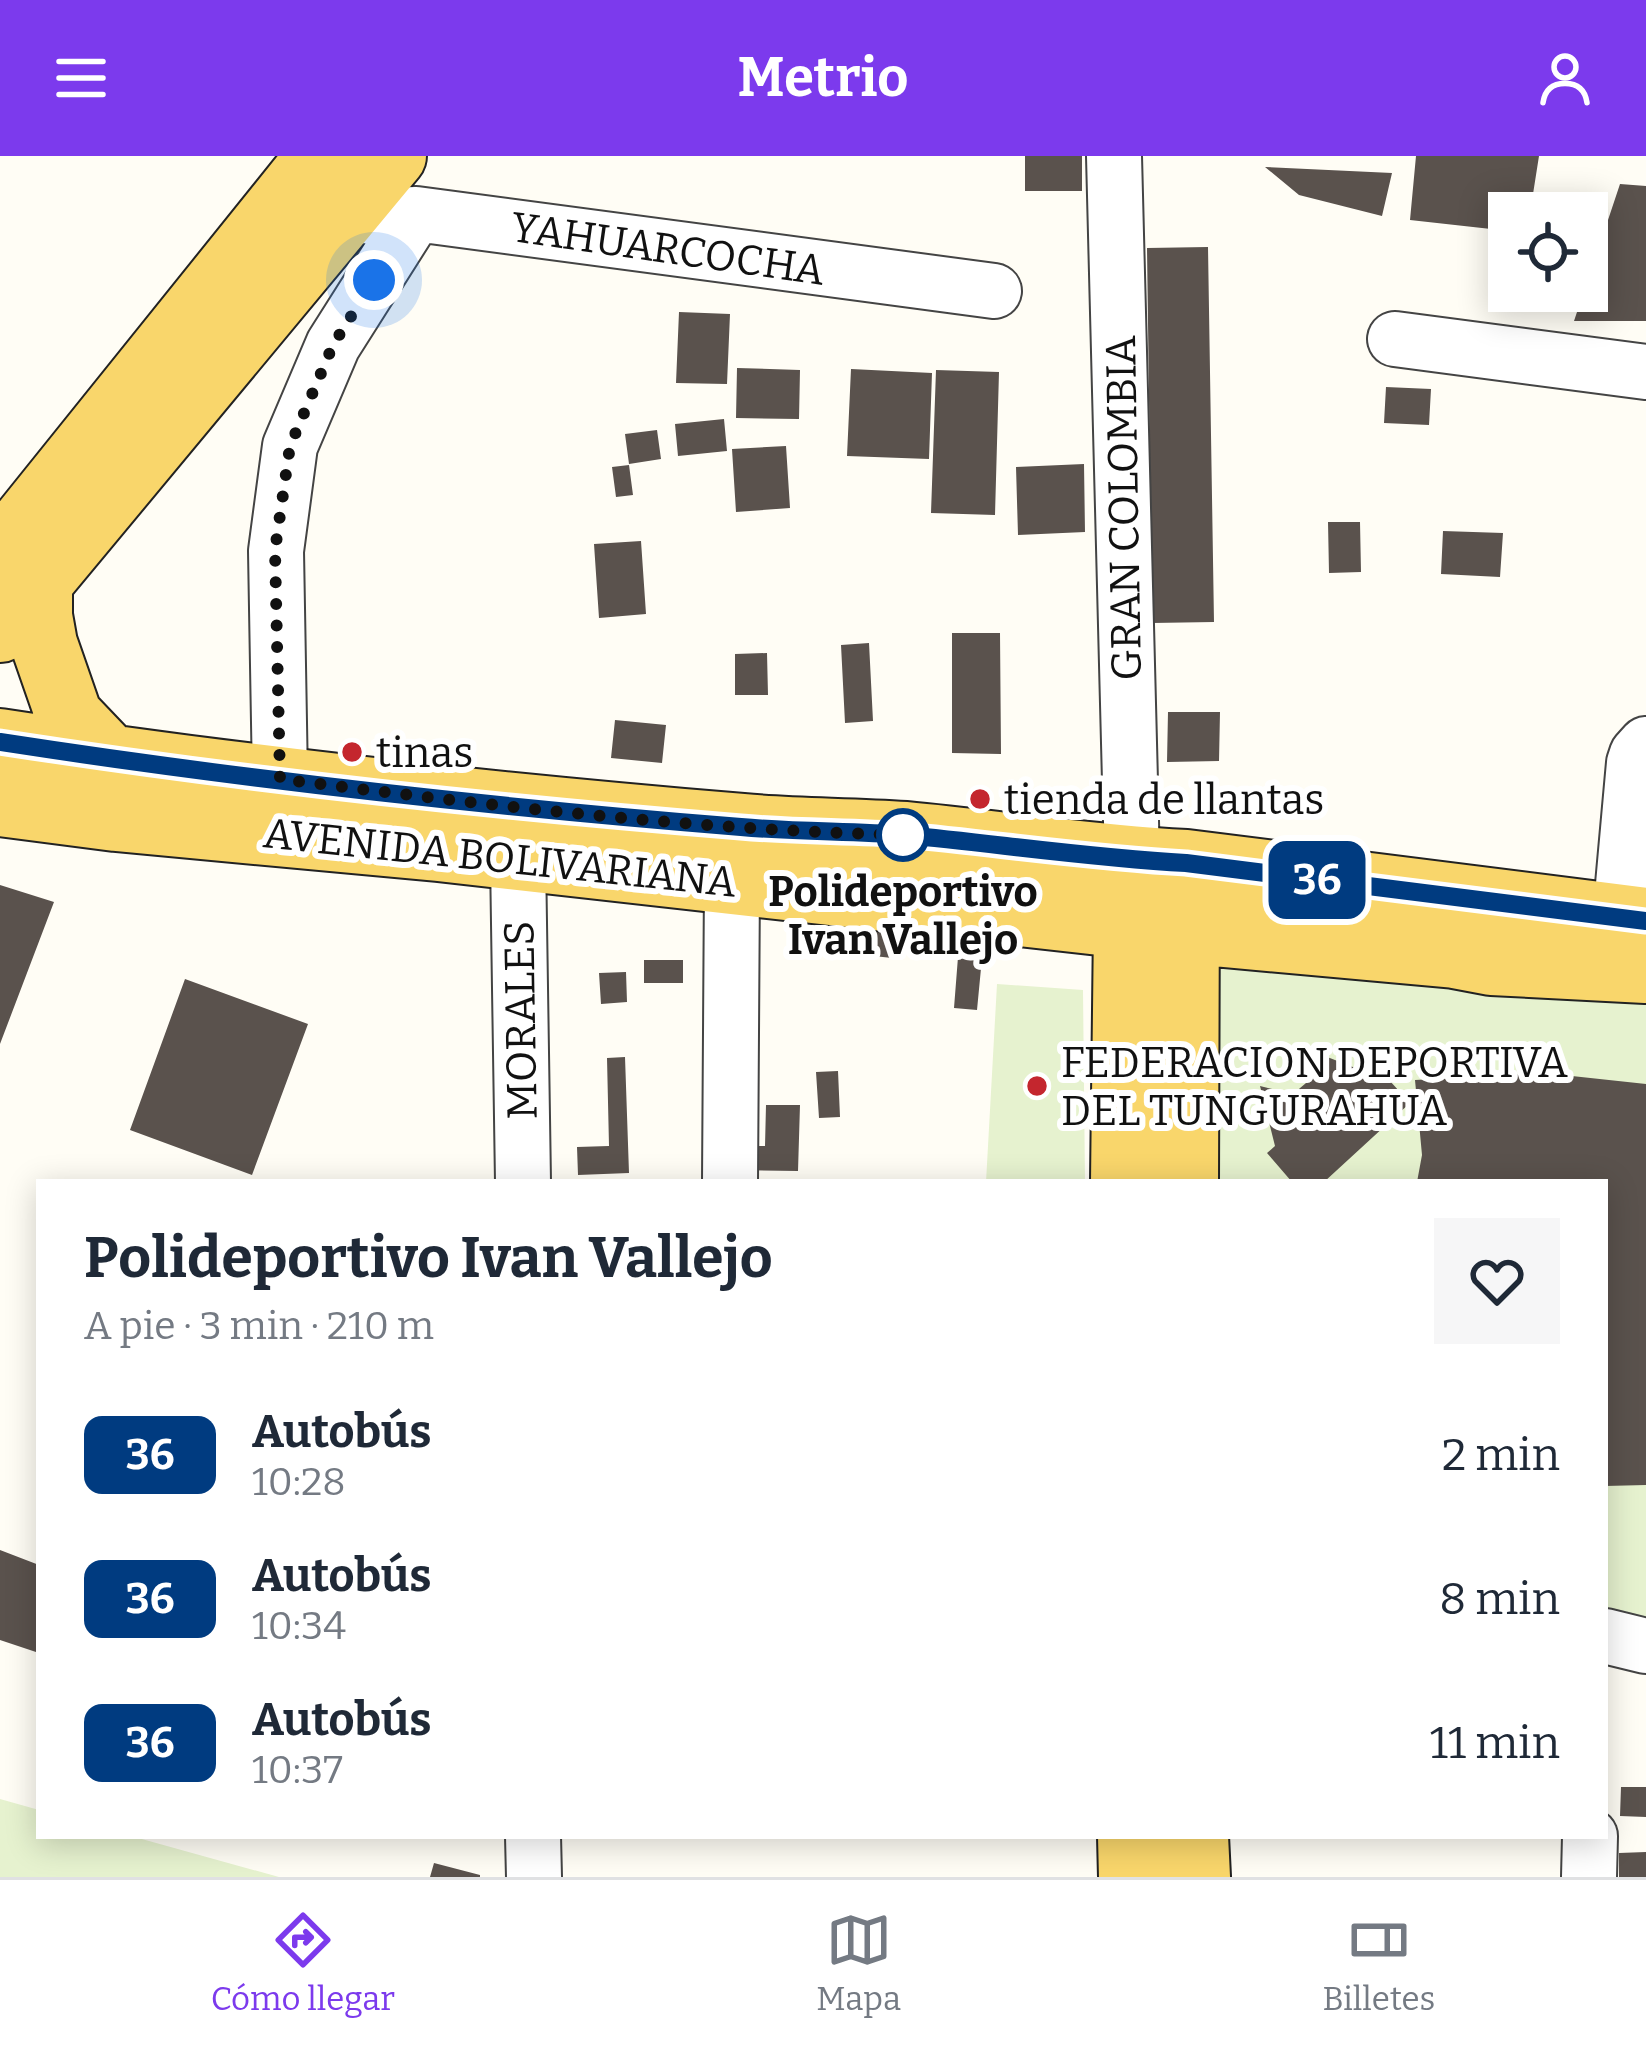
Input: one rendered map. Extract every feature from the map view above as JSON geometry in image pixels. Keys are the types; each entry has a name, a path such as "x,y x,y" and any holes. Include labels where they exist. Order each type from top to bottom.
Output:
{"main road":[{"path":"13,588 320,156"},
{"path":"13,588 342,217 404,185"},
{"path":"13,588 39,616 69,716 111,760"},
{"name":"AVENIDA BOLIVARIANA","path":"0,742 111,760 465,802 747,828 903,835 1159,862 1638,936"},
{"name":"AVENIDA BOLIVARIANA","path":"0,803 1492,962 1638,936"},
{"path":"1124,1179 1157,928 1159,862"},
{"path":"1157,928 1185,1179"},
{"path":"1131,1839 1132,1877"},
{"path":"1196,1839 1197,1877"}],"street":[{"name":"GRAN COLOMBIA","path":"1114,156 1159,862"},
{"name":"YAHUARCOCHA","path":"404,185 994,291"},
{"path":"280,779 275,550 290,446 404,185"},
{"path":"1395,339 1646,372"},
{"path":"1638,936 1634,763 1646,744"},
{"name":"MORALES","path":"518,859 523,1179"},
{"path":"730,1179 732,882"},
{"path":"1608,1637 1646,1646"},
{"path":"533,1839 534,1877"},
{"path":"1589,1877 1590,1839"}],"green space":[{"path":"1187,935 1646,995 1646,1645 1608,1637 1608,1179 1185,1179"},
{"name":"FEDERACION DEPORTIVA DEL TUNGURAHUA","path":"997,984 1083,990 1085,1179 986,1179"},
{"path":"0,1799 36,1809 36,1839 142,1839 279,1877 0,1877"}],"building":[{"path":"1025,156 1082,156 1082,191 1025,191"},
{"path":"1416,156 1539,156 1533,192 1488,192 1488,229 1410,220"},
{"path":"1265,167 1392,173 1382,216 1299,195"},
{"path":"1620,184 1646,186 1646,321 1574,321 1577,312 1608,312 1608,220"},
{"path":"1208,247 1214,622 1152,623 1147,248"},
{"path":"679,312 730,314 727,384 676,383"},
{"path":"737,368 800,370 799,419 736,418"},
{"path":"851,369 932,373 929,459 847,456"},
{"path":"936,370 999,372 995,515 931,513"},
{"path":"1386,387 1431,389 1429,425 1384,423"},
{"path":"724,419 727,451 678,456 675,424"},
{"path":"657,430 661,459 629,464 625,434"},
{"path":"786,446 790,508 736,512 732,449"},
{"path":"1084,464 1085,532 1018,535 1016,467"},
{"path":"629,465 633,495 616,497 612,467"},
{"path":"1328,522 1360,522 1361,572 1329,573"},
{"path":"1443,531 1503,533 1500,577 1441,574"},
{"path":"641,541 646,614 599,618 594,544"},
{"path":"952,633 1000,633 1001,754 952,753"},
{"path":"869,643 873,721 845,723 841,645"},
{"path":"767,653 768,695 735,695 735,654"},
{"path":"1168,712 1220,712 1219,761 1167,762"},
{"path":"615,720 666,725 662,763 611,758"},
{"path":"0,885 54,902 0,1044"},
{"path":"841,918 895,924 892,958 837,952"},
{"path":"958,957 982,958 977,1010 954,1008"},
{"path":"644,960 683,960 683,983 644,983"},
{"path":"626,972 627,1002 601,1004 599,973"},
{"path":"185,979 308,1024 252,1175 130,1130"},
{"path":"1294,1044 1358,1069 1369,1058 1410,1103 1327,1179 1289,1179 1267,1153 1275,1146 1260,1086 1293,1094 1306,1083"},
{"path":"625,1057 629,1173 578,1175 577,1147 609,1146 607,1058"},
{"path":"838,1071 840,1117 819,1118 816,1072"},
{"path":"1544,1073 1646,1084 1646,1485 1608,1486 1608,1179 1418,1179 1422,1155 1415,1080"},
{"path":"766,1105 800,1105 798,1171 735,1170 736,1146 765,1146"},
{"path":"0,1550 36,1564 36,1652 0,1640"},
{"path":"1621,1787 1646,1787 1646,1817 1620,1816"},
{"path":"1646,1852 1646,1877 1619,1877 1619,1853"},
{"path":"434,1863 480,1875 480,1877 430,1877"}],"bus line":[{"name":"36","path":"0,742 444,800 747,828 903,835 1186,863 1646,921"}],"place":[{"name":"tinas","path":"352,752"},
{"name":"tienda de llantas","path":"980,799"},
{"name":"Polideportivo Ivan Vallejo","path":"903,835"},
{"name":"FEDERACION DEPORTIVA DEL TUNGURAHUA","path":"1037,1086"}],"route":[{"path":"374,280 333,345 290,446 275,550 280,779 444,800 747,828 903,835"}]}
